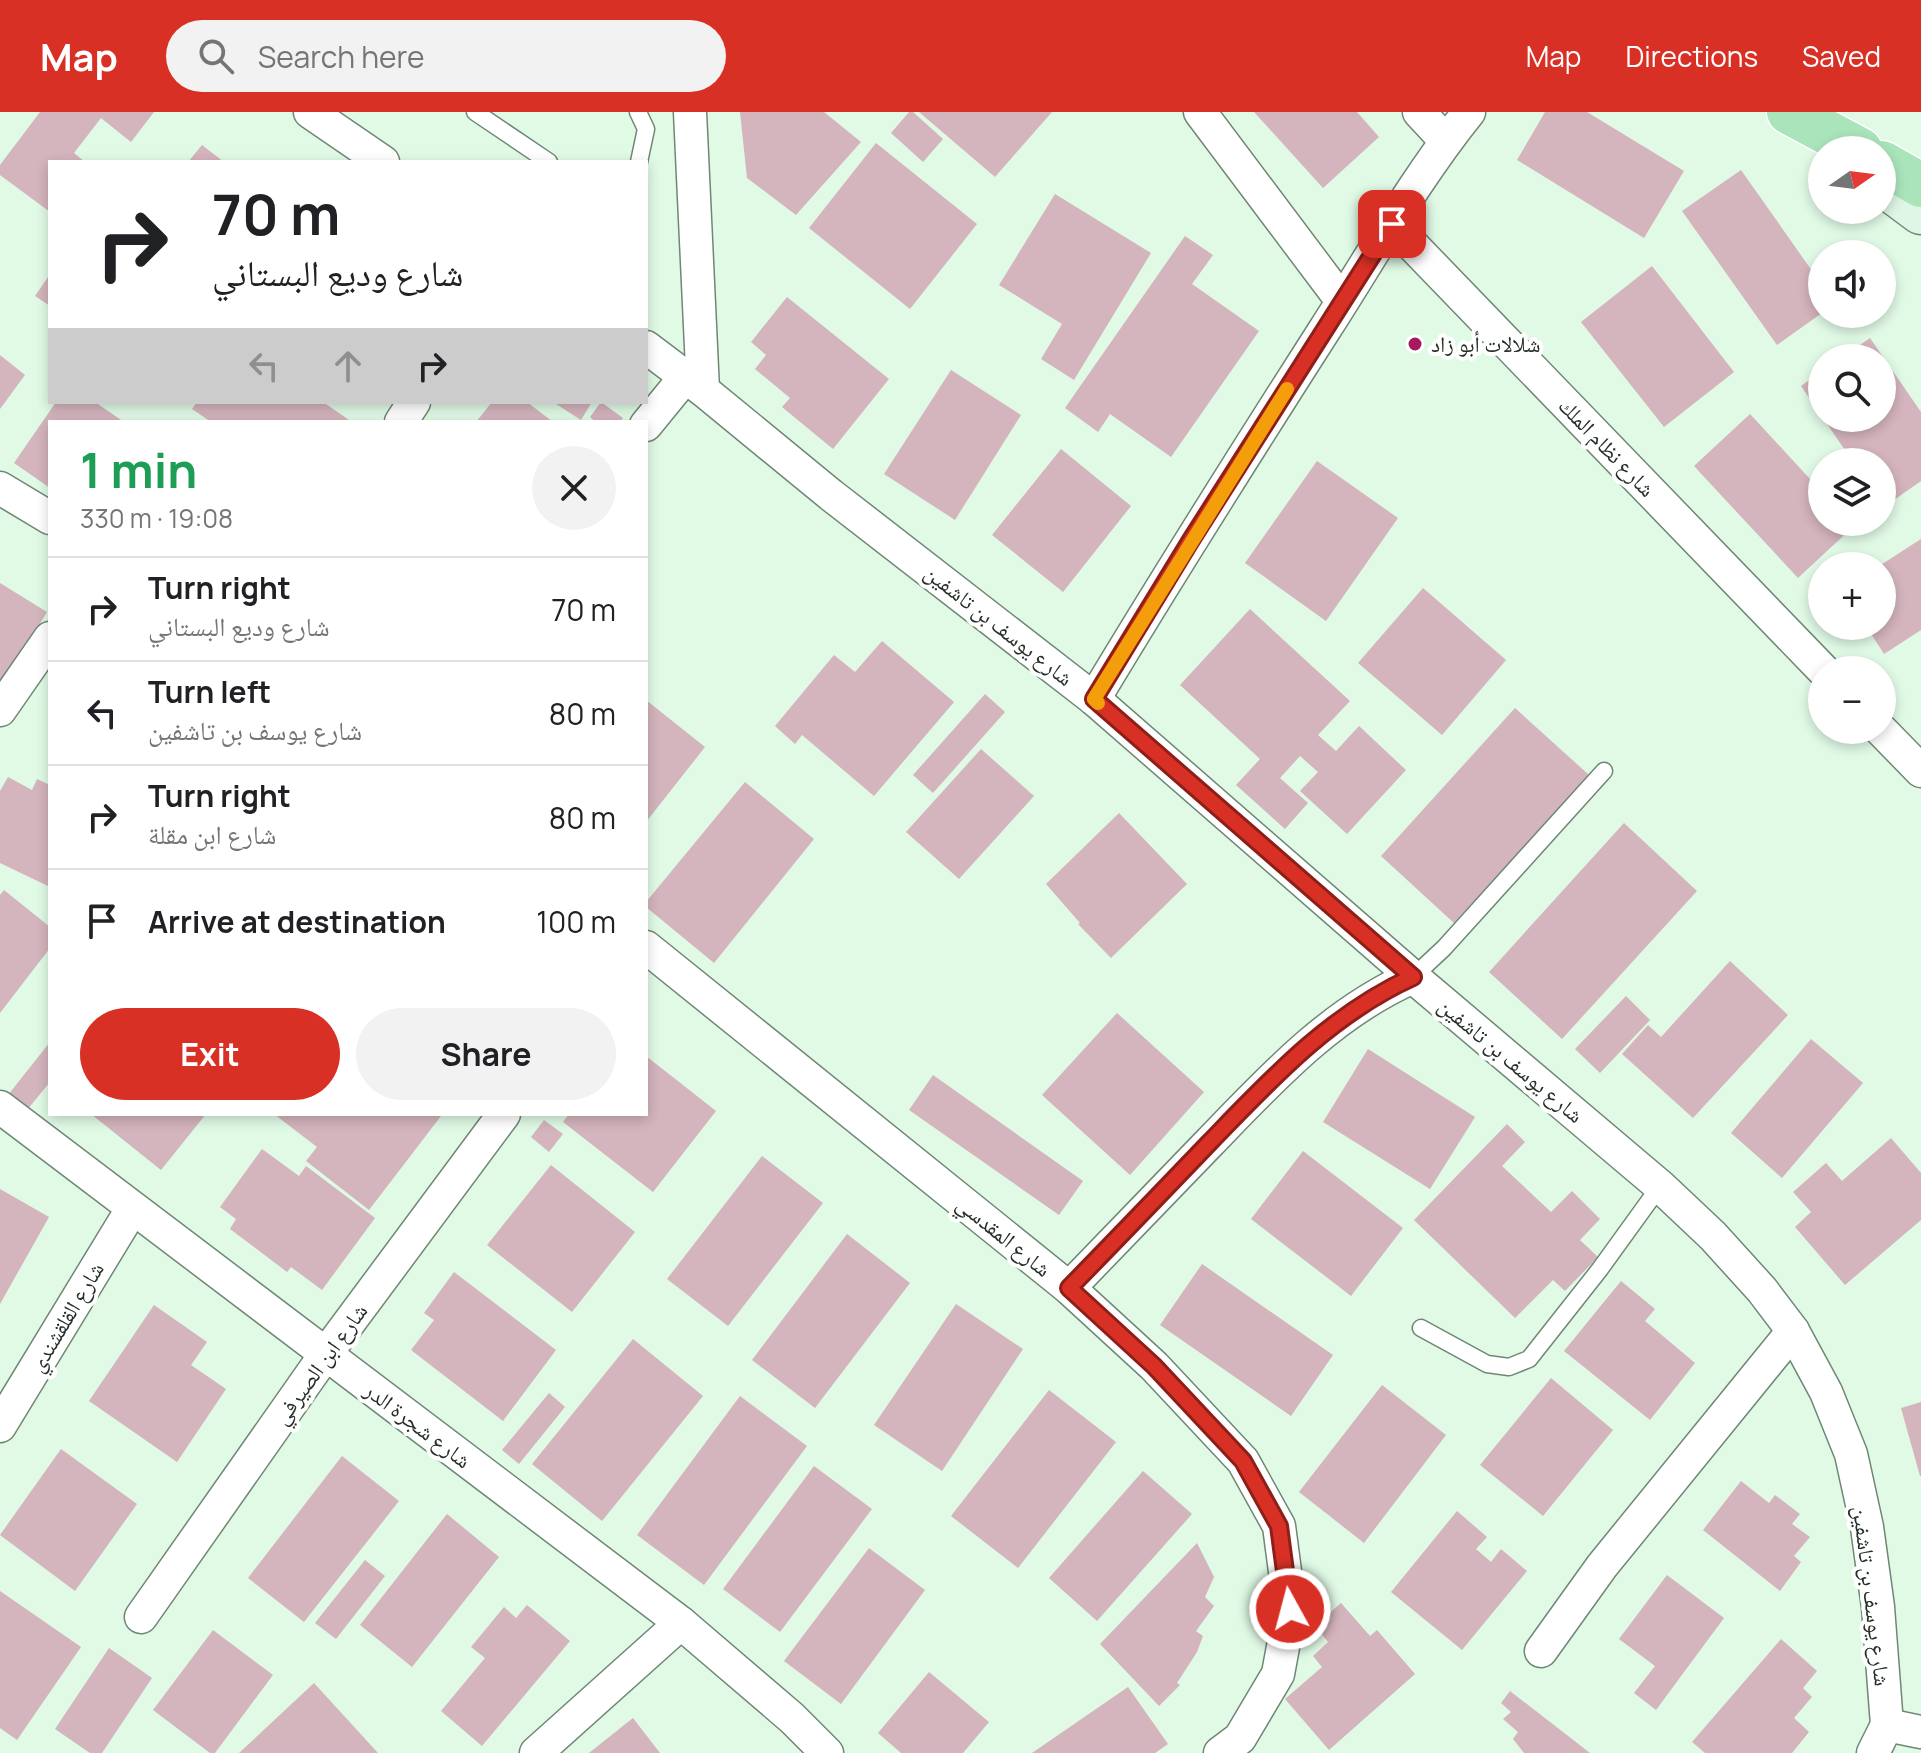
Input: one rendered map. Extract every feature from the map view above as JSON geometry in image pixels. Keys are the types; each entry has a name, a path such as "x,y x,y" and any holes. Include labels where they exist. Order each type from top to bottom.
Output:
{"highway":[{"path":"1896,171 1921,185"}],"main road":[{"path":"1896,193 1921,212"}],"street":[{"path":"648,423 694,383 690,112"},
{"path":"1200,112 1342,301"},
{"path":"1419,112 1446,141"},
{"path":"1094,699 1342,301 1446,141 1469,112"},
{"path":"315,113 380,160"},
{"name":"شارع نظام الملك","path":"1392,224 1809,656"},
{"name":"شارع يوسف بن تاشفين","path":"648,348 1094,699 1413,977 1660,1186 1753,1279 1793,1331 1826,1392 1851,1454 1867,1527 1878,1607 1880,1739"},
{"path":"0,488 48,517"},
{"path":"0,710 48,641"},
{"path":"1895,744 1921,771"},
{"name":"شارع المقدسي","path":"648,949 1069,1288 1154,1366 1243,1461 1279,1526 1290,1609 1278,1674 1240,1738 1220,1753"},
{"path":"1069,1288 1319,1034 1383,990 1413,977"},
{"name":"شارع شجرة الدر","path":"0,1107 681,1623 792,1718 827,1753"},
{"name":"شارع ابن الصيرفي","path":"141,1617 325,1355 503,1116"},
{"name":"شارع القلقشندي","path":"0,1426 132,1209"},
{"path":"1541,1651 1602,1566 1793,1331"},
{"path":"536,1753 681,1623"},
{"path":"1880,1739 1921,1732"}],"lane":[{"path":"475,112 546,160"},
{"path":"638,112 646,129 639,160"},
{"path":"1413,977 1444,948 1604,771"},
{"path":"1421,1328 1487,1364 1509,1367 1529,1359 1660,1186"}],"building":[{"path":"40,112 154,112 131,142 101,118 74,153 83,160 48,160 48,211 0,175 0,165"},
{"path":"740,112 824,112 861,142 796,215 747,178"},
{"path":"909,112 913,112 943,139 923,162 891,133"},
{"path":"919,112 1052,112 995,177"},
{"path":"1254,112 1357,112 1379,137 1323,188"},
{"path":"1545,112 1587,112 1684,171 1644,238 1517,160"},
{"path":"876,143 977,224 910,309 809,228"},
{"path":"202,145 221,160 190,160"},
{"path":"1741,170 1808,265 1808,323 1777,345 1682,211"},
{"path":"1055,194 1151,253 1074,380 1041,359 1062,324 999,285"},
{"path":"1185,236 1213,255 1192,284 1259,331 1171,457 1110,414 1098,432 1065,408"},
{"path":"1652,266 1734,372 1664,427 1581,322"},
{"path":"48,277 48,305 35,296"},
{"path":"787,297 889,379 833,449 782,407 790,398 755,369 766,355 751,342"},
{"path":"0,355 25,375 0,409"},
{"path":"951,370 1021,415 955,520 884,474"},
{"path":"1896,376 1921,412 1921,481 1896,499 1896,448 1843,448 1833,432 1896,432"},
{"path":"1808,381 1808,396 1801,386"},
{"path":"55,404 98,404 121,420 48,420 48,487 14,463"},
{"path":"196,404 326,404 349,420 208,420 192,409"},
{"path":"490,404 530,404 550,420 478,420"},
{"path":"556,404 591,404 581,420"},
{"path":"600,404 604,404 623,418 594,420 590,417"},
{"path":"1750,414 1808,477 1808,536 1843,536 1826,552 1808,552 1808,569 1798,578 1694,466"},
{"path":"1061,449 1131,506 1063,592 992,535"},
{"path":"1317,461 1398,518 1326,621 1245,563"},
{"path":"1921,539 1921,630 1884,654 1875,640 1896,640 1896,555"},
{"path":"0,583 47,612 0,689"},
{"path":"1423,588 1506,660 1442,735 1358,663"},
{"path":"1250,609 1350,701 1318,735 1336,751 1359,726 1406,770 1347,834 1300,791 1318,772 1300,756 1280,778 1308,803 1285,829 1236,785 1260,759 1180,685"},
{"path":"882,641 954,702 874,796 802,735 795,744 775,726 834,655 855,672"},
{"path":"985,694 1005,712 933,793 913,775"},
{"path":"648,702 705,747 648,819"},
{"path":"1515,708 1589,775 1454,923 1381,856"},
{"path":"981,749 1034,796 959,879 906,832"},
{"path":"8,777 32,790 37,779 48,784 48,886 0,863 0,791"},
{"path":"745,782 814,839 714,963 648,909 648,900"},
{"path":"1119,813 1187,884 1111,958 1046,884"},
{"path":"1624,823 1697,891 1562,1039 1489,972"},
{"path":"4,890 48,925 48,951 0,1013 0,895"},
{"path":"1730,961 1788,1015 1693,1118 1622,1054 1648,1025 1661,1037"},
{"path":"1626,996 1650,1020 1600,1073 1575,1049"},
{"path":"1117,1013 1204,1092 1130,1175 1042,1095"},
{"path":"1811,1039 1863,1083 1782,1178 1731,1133"},
{"path":"48,1045 48,1084 27,1110 8,1095"},
{"path":"1368,1049 1475,1117 1430,1189 1323,1122"},
{"path":"648,1058 716,1111 653,1192 563,1122 568,1116 648,1116"},
{"path":"933,1075 1083,1181 1059,1215 909,1110"},
{"path":"94,1116 204,1116 161,1170"},
{"path":"277,1116 441,1116 369,1210 306,1161 317,1147"},
{"path":"544,1120 563,1134 549,1152 531,1137"},
{"path":"1507,1124 1525,1142 1502,1166 1551,1212 1572,1191 1600,1219 1580,1240 1598,1257 1565,1291 1553,1280 1515,1318 1414,1220"},
{"path":"1891,1138 1921,1173 1921,1220 1845,1285 1795,1227 1811,1212 1793,1192 1826,1163 1842,1181"},
{"path":"262,1149 299,1176 306,1166 375,1218 322,1290 291,1267 287,1272 230,1229 236,1219 220,1207"},
{"path":"1303,1151 1403,1228 1351,1296 1251,1219"},
{"path":"762,1156 823,1203 728,1326 667,1279"},
{"path":"551,1165 635,1232 572,1312 487,1245"},
{"path":"0,1189 49,1217 0,1304"},
{"path":"847,1234 910,1283 815,1408 752,1360"},
{"path":"1202,1264 1333,1355 1291,1416 1160,1325"},
{"path":"454,1272 556,1350 503,1421 411,1350 434,1320 424,1313"},
{"path":"1621,1281 1655,1309 1645,1321 1695,1363 1650,1420 1564,1351"},
{"path":"956,1304 1023,1349 942,1471 874,1425"},
{"path":"154,1305 207,1342 191,1365 226,1389 177,1462 89,1401"},
{"path":"633,1339 703,1396 602,1521 532,1464"},
{"path":"1551,1378 1613,1430 1543,1516 1480,1465"},
{"path":"1382,1385 1446,1435 1364,1543 1299,1492"},
{"path":"1049,1390 1116,1442 1018,1568 951,1516"},
{"path":"549,1393 565,1407 519,1464 502,1450"},
{"path":"740,1396 807,1446 704,1585 637,1535"},
{"path":"1921,1402 1921,1476 1920,1476 1901,1408"},
{"path":"61,1449 137,1504 75,1591 0,1535"},
{"path":"342,1456 399,1501 304,1622 248,1578"},
{"path":"814,1466 872,1509 780,1632 723,1589"},
{"path":"1143,1471 1192,1514 1097,1621 1049,1578"},
{"path":"1741,1481 1769,1503 1775,1495 1800,1514 1792,1524 1810,1537 1794,1556 1801,1562 1780,1591 1703,1530"},
{"path":"1457,1511 1487,1537 1476,1549 1491,1562 1501,1549 1527,1571 1462,1650 1391,1592"},
{"path":"447,1514 499,1557 412,1667 360,1625"},
{"path":"1197,1543 1214,1577 1205,1597 1214,1606 1196,1631 1203,1636 1197,1652 1177,1683 1180,1685 1159,1706 1100,1644"},
{"path":"869,1548 925,1590 841,1704 784,1661"},
{"path":"365,1560 385,1576 336,1639 315,1623"},
{"path":"1667,1575 1724,1618 1656,1710 1634,1693 1655,1666 1619,1639"},
{"path":"0,1591 81,1647 17,1740 0,1728"},
{"path":"1341,1603 1370,1636 1377,1630 1415,1674 1329,1750 1285,1699 1322,1667 1313,1656 1328,1642 1315,1626"},
{"path":"527,1605 570,1641 482,1746 441,1711 485,1658 471,1647 504,1607 516,1618"},
{"path":"213,1630 273,1675 215,1753 210,1753 153,1710"},
{"path":"1781,1639 1817,1671 1803,1688 1812,1697 1794,1718 1809,1732 1792,1753 1705,1753 1692,1742"},
{"path":"109,1648 152,1678 102,1753 90,1753 55,1729"},
{"path":"929,1672 989,1722 963,1753 901,1753 878,1733"},
{"path":"314,1683 378,1753 239,1753"},
{"path":"1128,1687 1168,1744 1155,1753 1032,1753"},
{"path":"1510,1691 1590,1753 1524,1753 1513,1739 1518,1732 1503,1719 1511,1712 1501,1703"},
{"path":"633,1718 660,1753 589,1753"}],"slow traffic":[{"path":"1098,703 1094,699 1287,389"}],"place":[{"name":"شلالات أبو زاد","path":"1415,344"}],"route":[{"path":"1290,1609 1279,1526 1243,1461 1154,1366 1069,1288 1319,1034 1361,1003 1413,977 1094,699 1392,224"}]}
